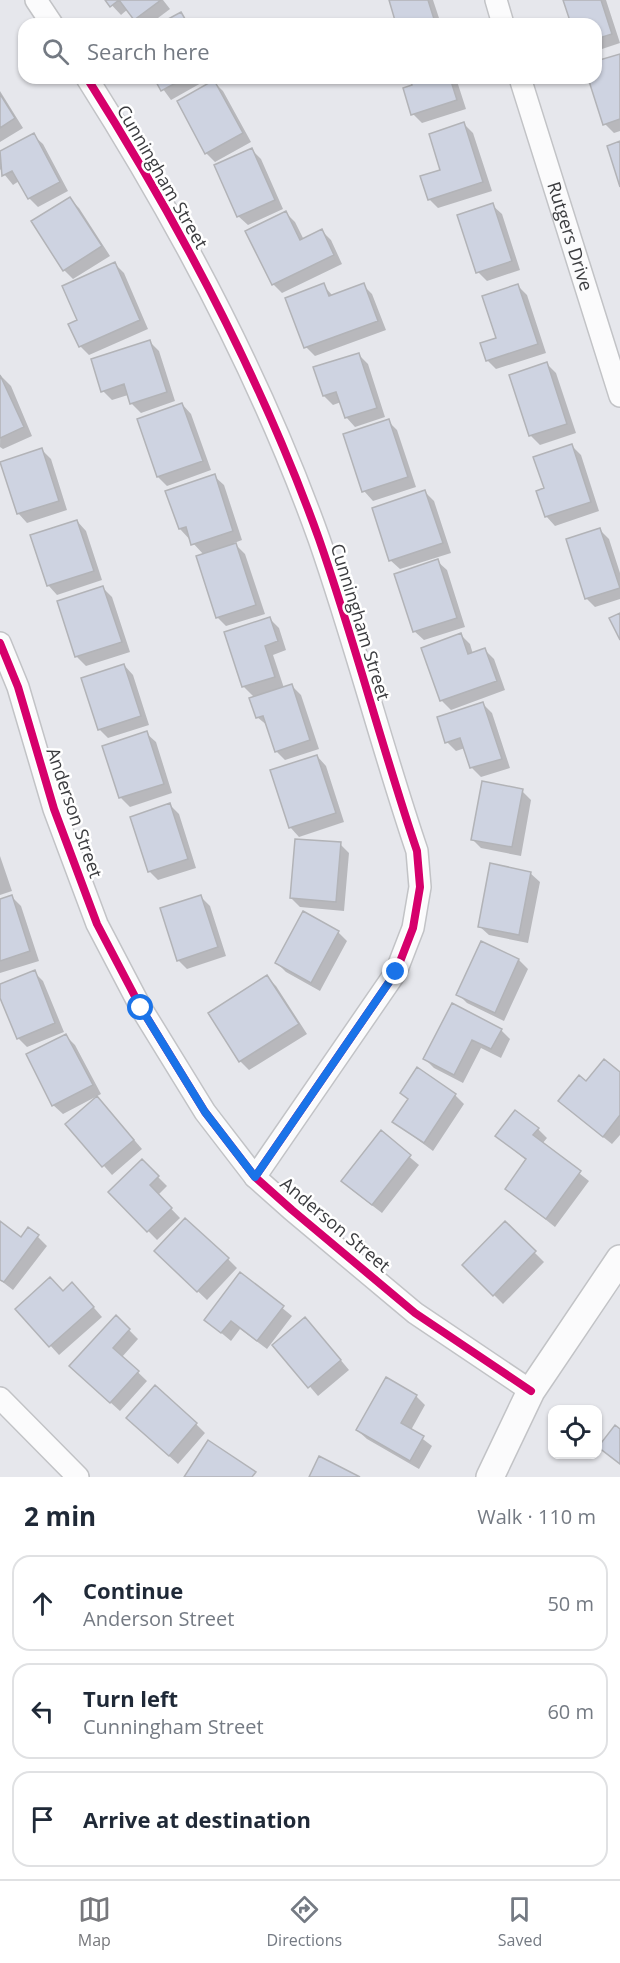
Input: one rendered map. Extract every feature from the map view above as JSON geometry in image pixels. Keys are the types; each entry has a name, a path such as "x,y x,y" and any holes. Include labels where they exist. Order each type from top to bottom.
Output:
{"street":[{"path":"36,0 48,18"},
{"path":"496,0 501,18"},
{"name":"Cunningham Street","path":"91,84 136,154 248,364 318,539 417,851 420,887 413,928 396,972 255,1177"},
{"name":"Rutgers Drive","path":"522,84 620,396"},
{"name":"Anderson Street","path":"0,643 9,689 97,924 141,1008 199,1102 255,1177 415,1313 531,1392"},
{"path":"490,1477 531,1392 620,1259"},
{"path":"0,1398 78,1477"}],"building":[{"path":"105,0 119,0 110,7"},
{"path":"119,0 161,0 137,18 132,18"},
{"path":"389,0 428,0 434,18 394,18"},
{"path":"563,0 601,0 612,34 602,37 602,18 569,18"},
{"path":"181,12 184,18 170,18"},
{"path":"620,54 620,119 603,125 590,84 602,84 602,59"},
{"path":"157,84 174,84 161,91"},
{"path":"207,84 216,84 243,133 205,154 177,101"},
{"path":"452,84 457,100 411,115 403,88 412,85"},
{"path":"0,94 15,118 0,128"},
{"path":"464,122 483,182 428,200 420,176 440,170 429,134"},
{"path":"34,133 60,182 28,199 12,171 2,176 0,151"},
{"path":"620,141 620,187 607,146"},
{"path":"252,148 275,200 237,217 214,165"},
{"path":"70,197 102,246 63,271 31,221"},
{"path":"493,203 512,261 476,273 457,215"},
{"path":"286,211 300,240 322,229 334,255 272,285 245,231"},
{"path":"115,262 140,320 79,347 68,324 77,320 62,286"},
{"path":"324,283 329,296 364,283 378,321 304,348 285,298"},
{"path":"518,284 538,344 486,361 480,343 496,338 482,296"},
{"path":"150,340 167,392 130,404 124,384 101,392 91,359"},
{"path":"359,353 377,408 345,418 336,392 323,396 313,367"},
{"path":"547,362 567,424 529,436 509,375"},
{"path":"0,375 24,427 0,438"},
{"path":"182,403 203,461 157,477 137,419"},
{"path":"389,419 408,477 362,492 343,434"},
{"path":"572,444 591,502 545,517 536,491 544,488 533,457"},
{"path":"42,448 59,501 17,514 0,462"},
{"path":"215,474 233,531 191,545 186,527 179,529 165,491"},
{"path":"425,490 443,543 389,561 372,508"},
{"path":"77,520 94,571 47,586 30,535"},
{"path":"600,528 620,588 585,599 566,539"},
{"path":"236,543 256,605 216,618 196,556"},
{"path":"438,559 457,618 413,632 394,574"},
{"path":"103,586 122,642 75,657 57,601"},
{"path":"620,613 620,640 609,618"},
{"path":"270,617 278,641 265,646 275,677 242,687 224,632"},
{"path":"461,633 468,654 485,648 497,681 440,701 421,648"},
{"path":"124,664 141,716 98,730 81,678"},
{"path":"292,684 310,740 275,752 263,716 256,718 249,698"},
{"path":"483,702 502,759 470,768 460,738 445,743 437,717"},
{"path":"147,731 164,784 119,798 102,746"},
{"path":"317,755 336,813 289,828 270,770"},
{"path":"482,781 523,789 512,847 471,840"},
{"path":"170,803 188,859 148,872 130,817"},
{"path":"295,839 341,842 336,902 290,898"},
{"path":"490,863 531,872 519,935 478,927"},
{"path":"12,895 30,951 0,961 0,899"},
{"path":"201,895 218,947 177,961 160,908"},
{"path":"303,911 339,931 311,983 275,963"},
{"path":"481,941 519,959 495,1013 456,995"},
{"path":"35,970 55,1023 17,1039 0,998 0,984"},
{"path":"267,975 299,1024 239,1062 208,1013"},
{"path":"452,1003 502,1029 491,1049 472,1040 454,1075 423,1059"},
{"path":"66,1034 93,1085 52,1106 26,1054"},
{"path":"604,1059 620,1072 620,1115 603,1137 558,1101 579,1075 586,1081"},
{"path":"417,1067 456,1094 424,1143 392,1122 408,1099 400,1093"},
{"path":"97,1096 134,1140 102,1167 65,1124"},
{"path":"515,1110 539,1128 533,1135 581,1171 546,1219 505,1189 526,1159 495,1136"},
{"path":"381,1130 411,1155 372,1205 341,1181"},
{"path":"142,1159 159,1176 150,1185 172,1208 147,1232 108,1192"},
{"path":"185,1218 229,1258 197,1292 154,1251"},
{"path":"0,1221 21,1237 28,1227 39,1235 4,1282 0,1280"},
{"path":"505,1221 536,1251 493,1296 462,1265"},
{"path":"240,1272 284,1306 257,1341 231,1321 221,1333 204,1320"},
{"path":"50,1277 63,1291 72,1282 94,1307 49,1347 15,1309"},
{"path":"116,1315 130,1329 113,1348 139,1371 110,1403 69,1366"},
{"path":"305,1317 341,1360 308,1388 272,1345"},
{"path":"386,1377 417,1395 401,1423 424,1436 410,1461 356,1430"},
{"path":"155,1385 197,1423 169,1456 126,1418"},
{"path":"615,1425 620,1429 620,1464 602,1450 602,1442"},
{"path":"208,1440 256,1472 252,1477 184,1477"},
{"path":"319,1456 360,1477 309,1477"}],"cycle path":[{"path":"91,84 186,245 216,302 271,419 319,539 417,851 420,887 413,928 396,972 255,1177"},
{"path":"0,643 18,687 54,809 97,924 141,1008 205,1112 255,1177 292,1210 415,1313 531,1391"}],"route":[{"path":"141,1008 205,1112 255,1177 396,972"}]}
